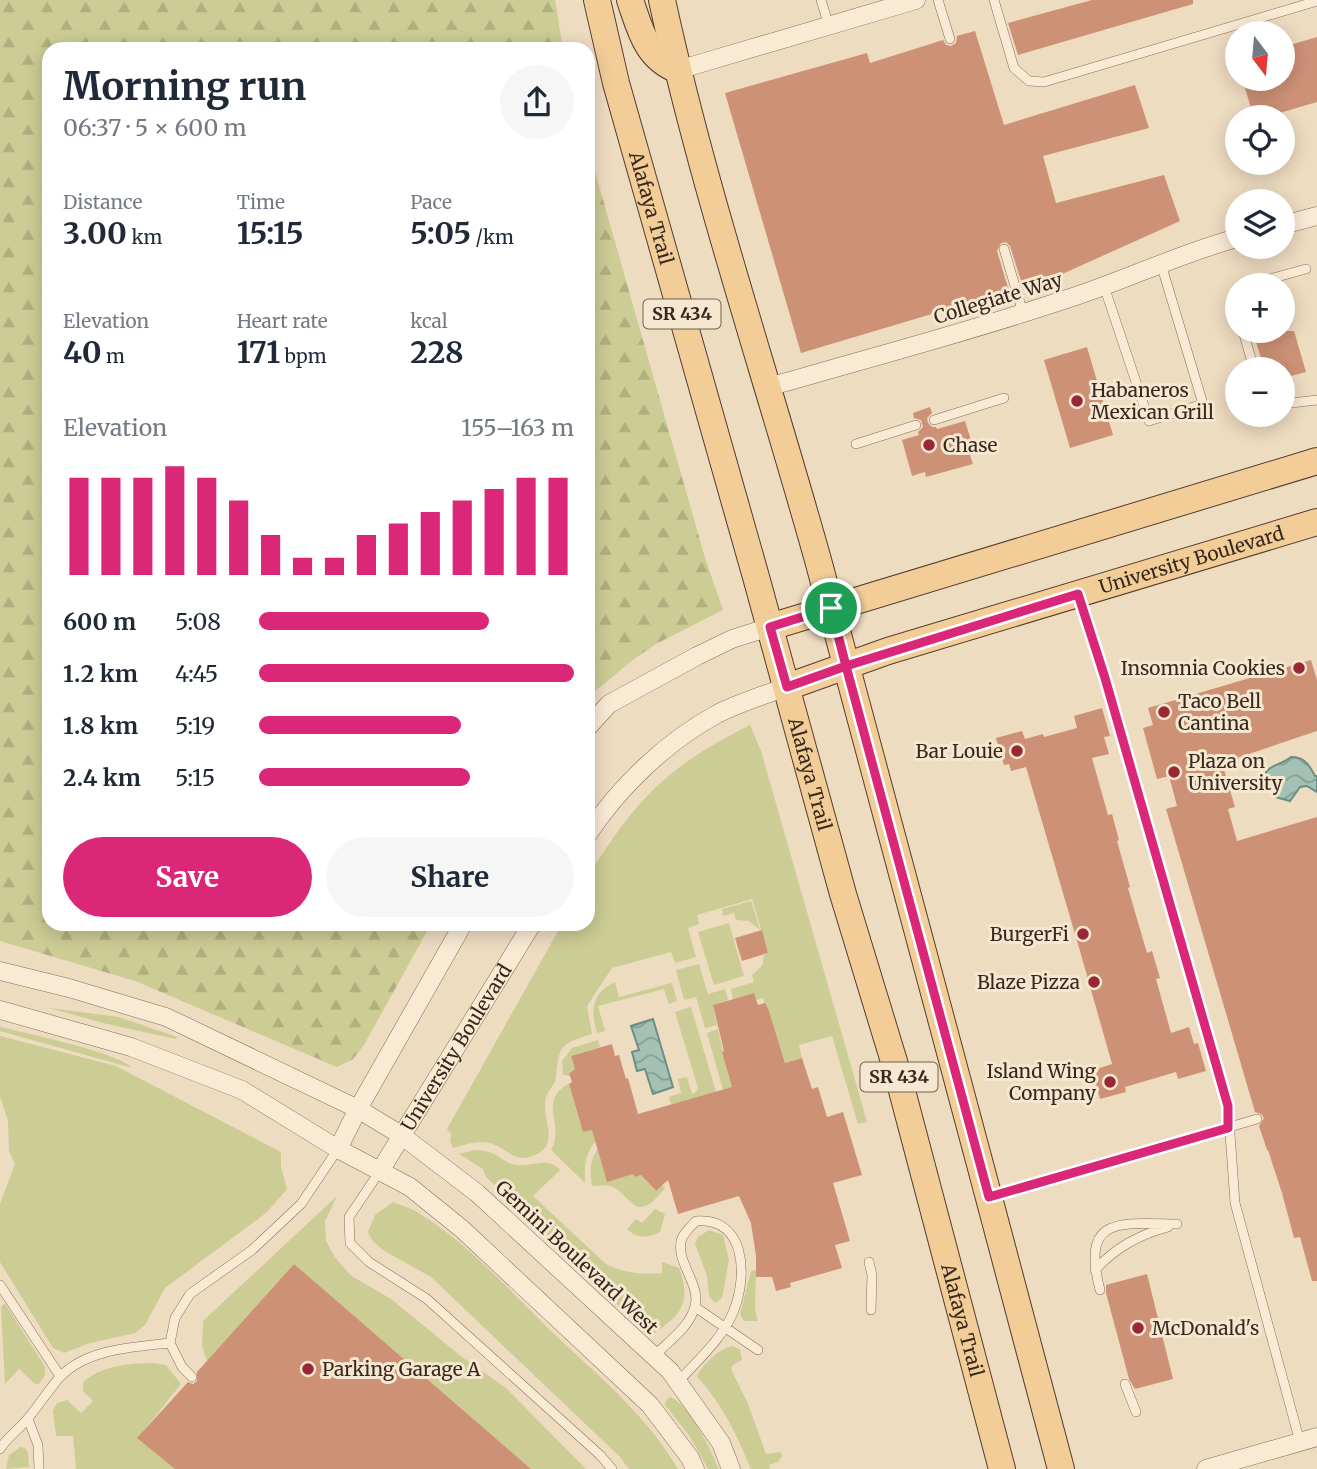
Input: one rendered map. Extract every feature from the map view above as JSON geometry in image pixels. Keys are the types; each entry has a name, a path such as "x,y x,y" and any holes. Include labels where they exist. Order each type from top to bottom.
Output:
{"main road":[{"name":"Alafaya Trail","path":"597,0 616,83 843,894 896,1068 1002,1469"},
{"path":"630,0 650,50 666,66 677,70"},
{"name":"SR 434","path":"662,0 677,70 831,608 1061,1469"},
{"path":"770,627 1317,461"},
{"name":"University Boulevard","path":"787,687 846,666 1317,522"}],"street":[{"path":"677,70 829,26 885,4 916,0"},
{"path":"1295,221 1317,215"},
{"name":"Collegiate Way","path":"768,387 1023,313 1225,241"},
{"path":"595,719 609,704 631,692 732,639 770,627"},
{"name":"University Boulevard","path":"595,825 625,786 671,744 716,715 787,687"},
{"path":"338,1149 459,931"},
{"name":"University Boulevard","path":"380,1171 528,931"},
{"name":"Gemini Boulevard West","path":"0,971 166,1017 358,1109 401,1135 477,1194 670,1371 721,1443 731,1469"},
{"path":"0,1010 131,1047 242,1090 338,1149 410,1187 462,1228 640,1395 690,1458 695,1469"},
{"path":"1206,1469 1309,1439"}],"lane":[{"path":"821,0 829,26"},
{"path":"938,0 950,38"},
{"path":"994,0 1014,68 1029,81 1044,82 1317,1"},
{"path":"1296,8 1305,0"},
{"path":"1004,249 1023,313"},
{"path":"1104,286 1149,421 1203,404 1161,264"},
{"path":"1292,273 1306,269"},
{"path":"934,420 1004,398"},
{"path":"1295,403 1317,400"},
{"path":"856,444 916,425"},
{"path":"1078,594 1105,678 1228,1106 1235,1203 1309,1439"},
{"path":"989,1197 1257,1119"},
{"path":"192,1377 182,1367 170,1343 175,1318 190,1294 252,1250 301,1204 338,1149"},
{"path":"380,1171 349,1217 351,1243 369,1262 427,1299 600,1455 612,1469"},
{"path":"653,1356 685,1325 695,1307 695,1294 680,1248 682,1236 696,1221 710,1220 729,1229 736,1240 739,1255 739,1289 735,1309 726,1326 678,1382"},
{"path":"1095,1269 1115,1250 1131,1241 1177,1224 1132,1224 1099,1234 1096,1241 1095,1269 1100,1290"},
{"path":"869,1262 872,1275 871,1310"},
{"path":"0,1285 60,1376"},
{"path":"695,1307 758,1350"},
{"path":"0,1449 28,1419 60,1376 83,1361 121,1348 170,1343"},
{"path":"1125,1384 1136,1412"},
{"path":"28,1419 38,1445 39,1469"}],"green space":[{"path":"0,0 555,0 562,42 42,42 42,931 427,931 364,1045 353,1059 337,1067 135,981 0,941"},
{"path":"595,172 705,558 723,610 656,644 595,691"},
{"path":"750,725 761,751 867,1122 858,1124 832,1036 799,1045 802,1058 785,1063 763,998 756,1000 754,993 733,999 731,989 754,982 752,975 762,966 764,955 768,953 752,899 697,915 699,924 688,928 696,957 675,963 671,952 612,968 587,1006 592,1034 567,1044 560,1053 555,1081 546,1097 548,1139 540,1152 524,1158 485,1142 453,1148 451,1134 447,1129 558,931 595,931 595,864 622,826 653,790 687,762"},
{"path":"751,901 760,930 749,921 736,920 734,913 723,916 722,909"},
{"path":"729,923 744,976 714,985 698,932"},
{"path":"699,964 708,994 725,989 728,1000 713,1005 717,1025 705,1028 696,997 684,1000 676,970"},
{"path":"615,982 619,997 672,983 677,1001 669,1004 664,989 598,1006 605,1031 597,1033 594,1010 597,997"},
{"path":"691,1007 716,1092 671,1105 669,1097 681,1093 678,1079 687,1077 692,1094 698,1088 675,1012"},
{"path":"49,1008 119,1017 177,1037 176,1039 107,1024"},
{"path":"0,1027 92,1050 125,1062 132,1068 0,1031"},
{"path":"718,1029 729,1078 736,1086 723,1090 707,1033"},
{"path":"0,1036 116,1066 281,1152 281,1167 287,1189 266,1213 165,1288 145,1325 135,1333 90,1343 64,1353 53,1348 0,1262 0,1204 15,1164 9,1151 8,1121 0,1096"},
{"path":"598,1040 600,1047 571,1056 575,1069 569,1072 570,1076 563,1075 562,1061 572,1048"},
{"path":"572,1082 569,1084 583,1132 600,1128 587,1157 585,1183 551,1150 555,1140 555,1096 561,1089"},
{"path":"600,1147 599,1154 607,1181 633,1174 634,1177 641,1175 655,1191 662,1185 665,1188 655,1200 640,1207 610,1186 592,1186 591,1165"},
{"path":"475,1150 489,1152 517,1165 545,1163 560,1170 533,1196 606,1264 640,1273 662,1273 662,1262 679,1268 684,1300 676,1316 650,1336 486,1177 483,1169 459,1154"},
{"path":"337,1196 325,1221 326,1241 334,1256 350,1275 391,1299 462,1357 506,1388 586,1469 531,1469 294,1264 207,1361 202,1346 203,1321"},
{"path":"393,1202 415,1211 439,1226 484,1265 615,1391 649,1428 678,1469 629,1469 620,1457 431,1277 383,1250 372,1240 368,1232 375,1215"},
{"path":"655,1209 665,1214 660,1232 643,1236 635,1235 627,1229 636,1219 642,1223"},
{"path":"709,1230 723,1235 729,1260 722,1298 715,1303 709,1296 707,1276 695,1243 698,1237"},
{"path":"756,1270 755,1310 758,1321 744,1321 740,1314 751,1271"},
{"path":"5,1303 45,1367 45,1375 39,1384 35,1384 19,1369 5,1384 1,1307"},
{"path":"733,1346 740,1350 742,1360 731,1369 748,1404 766,1454 781,1452 782,1456 778,1462 769,1465 770,1469 751,1469 722,1409 697,1377 712,1357"},
{"path":"124,1365 166,1365 181,1384 138,1438 175,1469 76,1469 73,1436 56,1436 53,1411 57,1403 67,1400 81,1413 93,1401 83,1391 83,1382 91,1376"},
{"path":"670,1397 685,1408 692,1418 719,1469 708,1469 690,1437 665,1405"},
{"path":"20,1447 25,1448 28,1453 29,1467 6,1469 9,1455"}],"water":[{"path":"1291,757 1303,760 1317,776 1317,792 1307,786 1300,787 1290,801 1275,797 1266,772"},
{"path":"653,1019 673,1087 653,1094 645,1069 637,1071 632,1052 639,1050 631,1026"}],"building":[{"path":"1092,0 1193,0 1193,4 1018,55 1008,23"},
{"path":"975,31 1004,125 1135,85 1149,128 1043,156 1056,203 1164,175 1180,221 1049,280 1023,287 1010,246 1006,242 1001,243 997,251 1009,291 801,353 725,93 867,53 870,63 943,40 946,45 951,46 956,43 957,36"},
{"path":"1317,37 1317,102 1295,108 1295,105 1250,105 1246,91 1295,91 1295,43"},
{"path":"1295,334 1306,372 1295,375 1295,357 1261,357 1256,343 1295,343"},
{"path":"1087,347 1113,435 1070,448 1044,360"},
{"path":"930,407 932,413 927,418 928,423 937,429 965,421 975,453 970,455 973,464 926,477 925,472 912,476 902,440 919,435 918,432 923,427 921,420 914,418 913,413"},
{"path":"1311,660 1317,680 1317,731 1222,763 1235,807 1228,809 1237,841 1317,817 1317,1281 1312,1281 1300,1237 1294,1238 1259,1126 1264,1118 1255,1112 1166,809 1177,806 1169,776 1157,779 1143,728 1153,725 1148,708"},
{"path":"1102,708 1110,736 1104,737 1109,754 1092,758 1108,815 1112,814 1130,887 1128,888 1147,953 1152,951 1160,978 1156,979 1171,1033 1189,1027 1194,1044 1198,1043 1206,1071 1178,1079 1176,1072 1125,1087 1126,1092 1100,1099 1093,1073 1112,1064 1080,951 1026,767 1011,771 1009,764 1004,765 996,738 1022,731 1025,739 1043,734 1044,737 1077,728 1074,716"},
{"path":"762,930 768,953 742,961 735,938"},
{"path":"754,993 758,1005 765,1003 769,1011 785,1063 802,1058 812,1089 818,1087 827,1117 843,1112 862,1175 833,1183 850,1241 835,1245 842,1268 790,1283 791,1287 776,1291 772,1277 756,1277 751,1223 739,1196 678,1214 668,1180 656,1191 641,1175 634,1177 633,1174 607,1182 592,1130 583,1132 569,1084 572,1082 569,1073 575,1069 571,1056 612,1044 615,1056 619,1055 626,1079 628,1078 638,1114 732,1087 713,1005"},
{"name":"Parking Garage A","path":"294,1264 531,1469 175,1469 137,1438 188,1382 193,1384 197,1381 197,1372"},
{"path":"1147,1274 1173,1379 1135,1389 1129,1379 1106,1285"}],"place":[{"name":"Habaneros Mexican Grill","path":"1077,401"},
{"name":"Chase","path":"929,445"},
{"name":"Insomnia Cookies","path":"1299,668"},
{"name":"Taco Bell Cantina","path":"1164,712"},
{"name":"Bar Louie","path":"1017,751"},
{"name":"Plaza on University","path":"1174,772"},
{"name":"BurgerFi","path":"1083,934"},
{"name":"Blaze Pizza","path":"1094,982"},
{"name":"Island Wing Company","path":"1110,1082"},
{"name":"McDonald's","path":"1138,1328"},
{"name":"Parking Garage A","path":"308,1369"}],"route":[{"path":"831,608 770,627 787,687 846,666 989,1197 1228,1128 1228,1106 1105,678 1078,594 846,666 831,608"}]}
